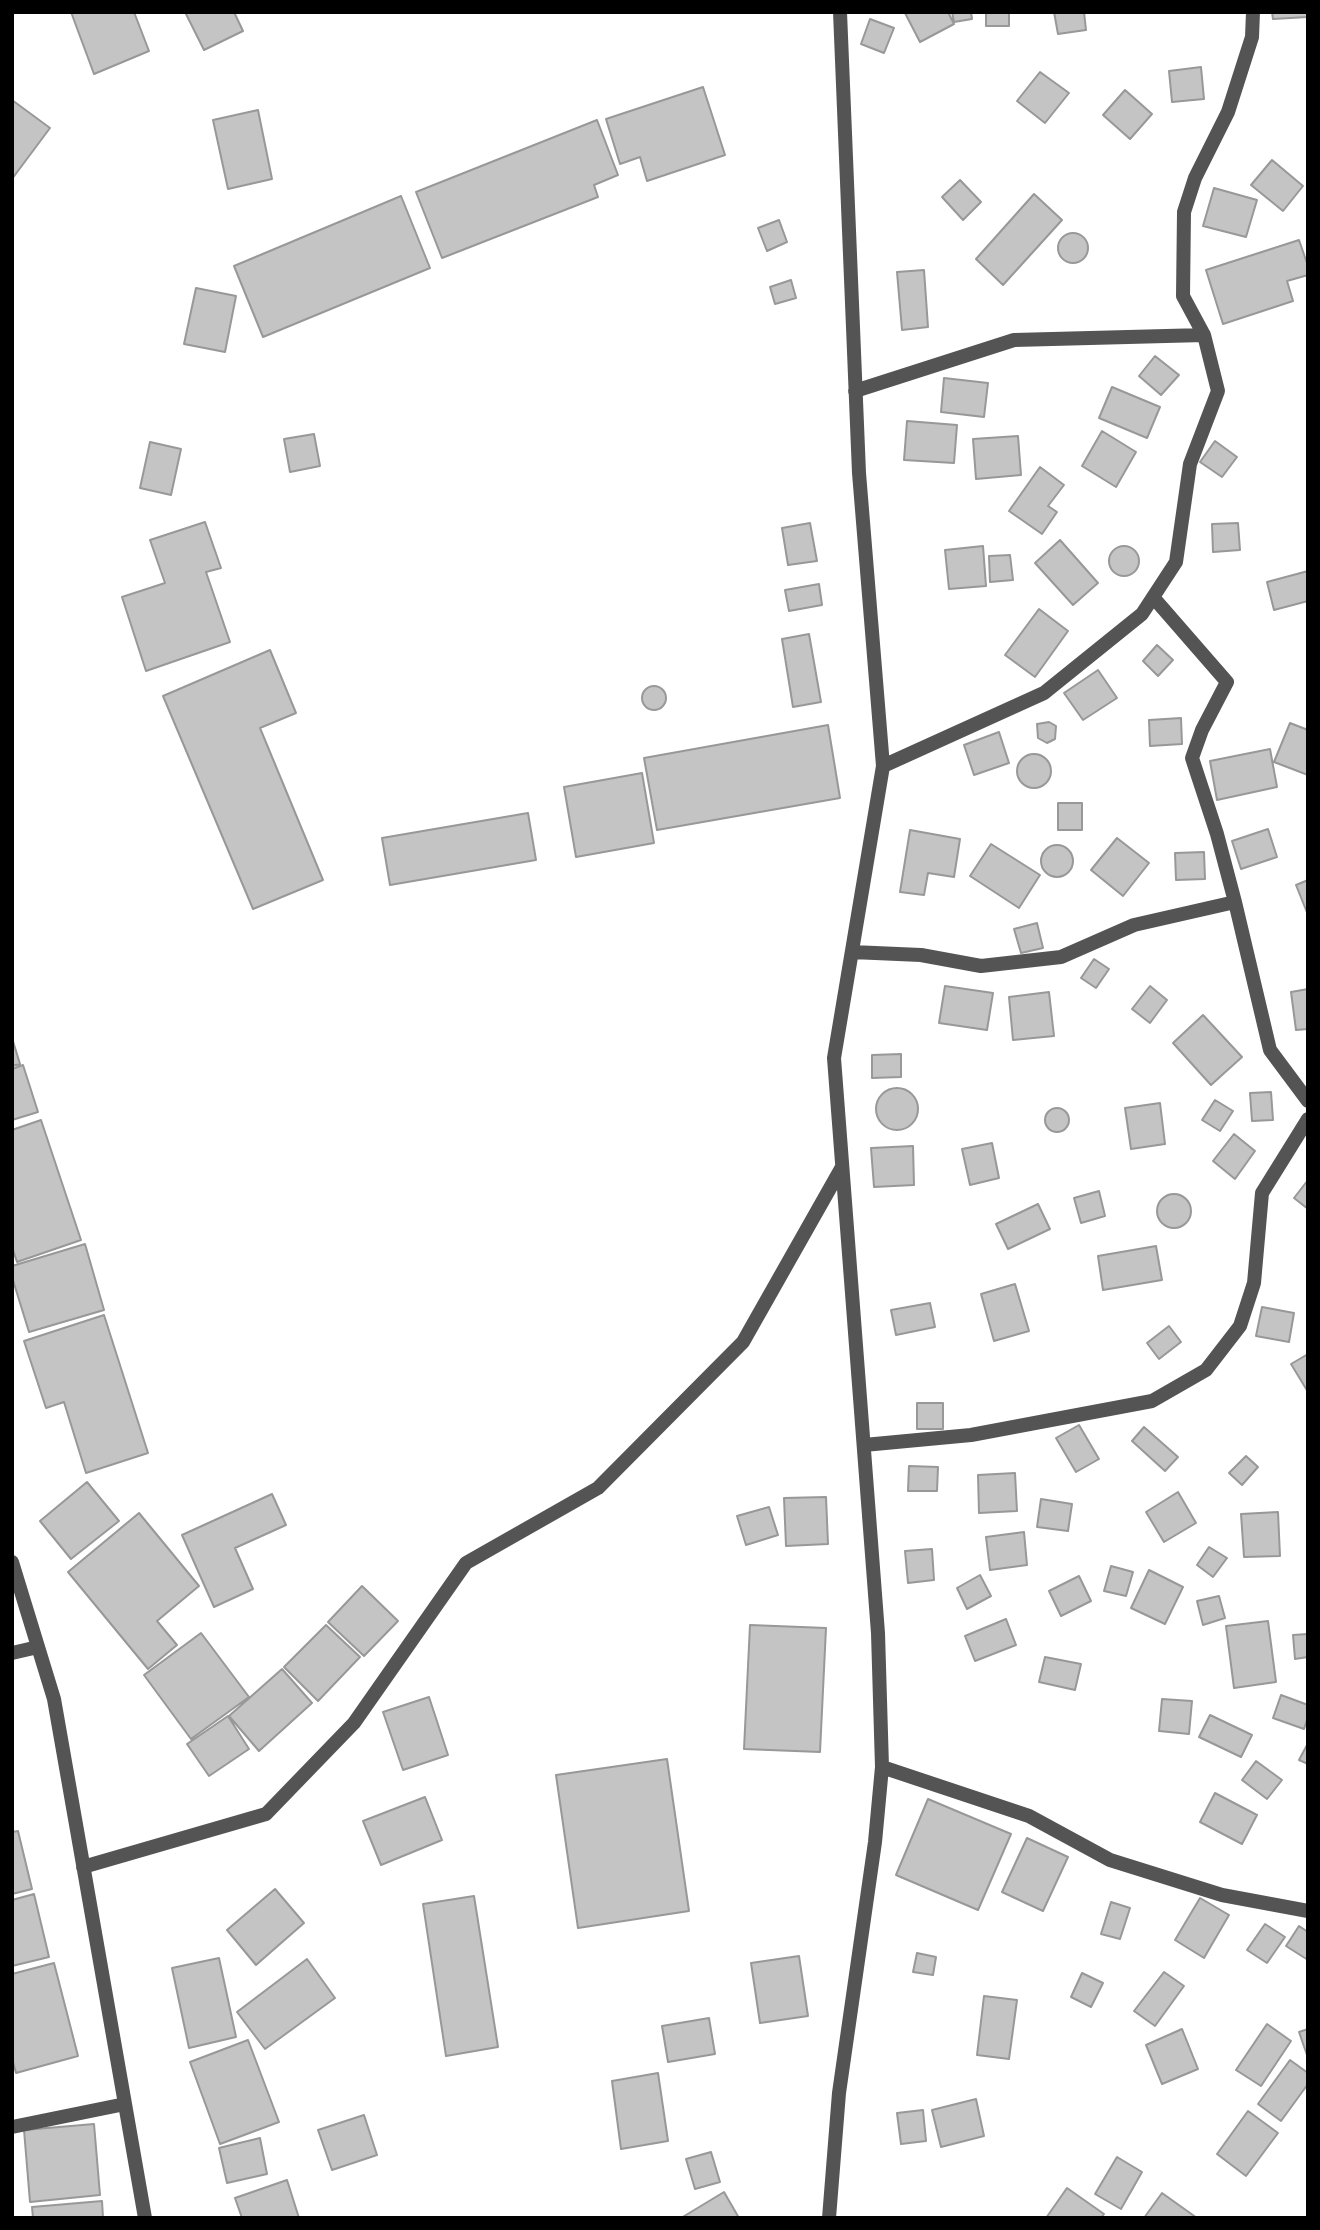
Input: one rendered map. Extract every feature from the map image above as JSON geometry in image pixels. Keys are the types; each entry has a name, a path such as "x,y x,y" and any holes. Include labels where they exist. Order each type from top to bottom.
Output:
{"street":[{"path":"829,2218 839,2093 875,1842 882,1767 878,1633 834,1058 884,766 859,473 840,12"},
{"path":"884,766 1044,693 1142,614 1176,562 1190,464 1218,391 1203,335 1183,296 1184,212 1195,178 1228,112 1252,37 1253,12"},
{"path":"855,391 1014,340 1203,335"},
{"path":"1153,597 1227,682 1202,730 1192,758 1236,902 1270,1050 1308,1101"},
{"path":"852,952 921,955 981,966 1061,957 1134,925 1236,902"},
{"path":"864,1445 971,1435 1153,1401 1206,1370 1240,1326 1254,1283 1262,1193 1308,1119"},
{"path":"83,1867 266,1814 354,1723 466,1563 598,1488 743,1342 842,1166"},
{"path":"12,1562 54,1699 145,2218"},
{"path":"12,1653 38,1647"},
{"path":"882,1767 1029,1816 1110,1860 1222,1895 1308,1911"},
{"path":"12,2127 125,2104"}],"building":[{"path":"71,12 134,12 149,51 94,74"},
{"path":"185,12 234,12 243,31 204,50"},
{"path":"948,12 954,24 920,42 905,13"},
{"path":"952,12 971,12 972,19 954,22"},
{"path":"986,12 1009,12 1009,26 986,26"},
{"path":"1054,12 1084,12 1086,30 1058,34"},
{"path":"1272,12 1308,12 1308,17 1273,19"},
{"path":"870,19 894,28 884,53 861,44"},
{"path":"1201,67 1204,99 1172,102 1169,71"},
{"path":"1040,72 1069,93 1045,123 1017,101"},
{"path":"703,87 725,155 647,181 640,157 620,164 606,119"},
{"path":"1125,90 1152,114 1130,139 1103,115"},
{"path":"12,100 50,128 12,179"},
{"path":"258,110 272,179 228,189 213,120"},
{"path":"597,120 618,175 594,185 598,197 442,258 416,192"},
{"path":"1272,160 1303,186 1283,211 1251,185"},
{"path":"960,180 981,202 963,220 942,197"},
{"path":"1214,188 1257,200 1246,237 1203,226"},
{"path":"1034,194 1062,220 1003,285 976,259"},
{"path":"401,196 430,268 263,337 234,266"},
{"path":"779,220 787,242 767,251 758,228"},
{"path":"1073,233 1084,237 1088,248 1084,259 1073,263 1062,259 1058,248 1062,237"},
{"path":"1299,240 1308,266 1308,275 1287,281 1293,301 1223,324 1206,270"},
{"path":"924,270 928,327 902,330 897,272"},
{"path":"791,280 796,298 775,304 770,287"},
{"path":"196,288 236,296 225,352 184,344"},
{"path":"1155,356 1179,375 1161,395 1139,376"},
{"path":"944,378 988,383 984,417 941,412"},
{"path":"1112,387 1160,407 1147,438 1099,418"},
{"path":"907,421 957,425 954,463 904,460"},
{"path":"1102,431 1136,452 1116,487 1082,466"},
{"path":"314,434 320,466 290,472 284,439"},
{"path":"1018,436 1021,475 976,479 973,439"},
{"path":"1215,441 1237,457 1222,477 1200,462"},
{"path":"150,442 181,449 171,495 140,488"},
{"path":"1040,467 1064,485 1048,506 1057,512 1042,534 1009,511"},
{"path":"205,522 221,568 206,572 230,642 146,671 122,597 165,583 150,540"},
{"path":"810,523 817,561 788,565 782,528"},
{"path":"1238,523 1240,550 1213,552 1212,524"},
{"path":"1060,540 1098,583 1073,605 1035,563"},
{"path":"983,546 986,586 949,589 945,550"},
{"path":"1124,546 1135,550 1139,561 1135,572 1124,576 1113,572 1109,561 1113,550"},
{"path":"1010,555 1013,580 990,582 989,556"},
{"path":"1308,571 1308,601 1274,610 1267,582"},
{"path":"819,584 822,605 789,611 785,590"},
{"path":"1039,609 1068,631 1035,677 1005,655"},
{"path":"809,634 821,702 793,707 782,639"},
{"path":"1157,645 1173,660 1158,676 1143,661"},
{"path":"270,650 296,713 260,728 323,880 253,909 163,696"},
{"path":"1098,670 1117,698 1083,720 1064,693"},
{"path":"654,686 662,690 666,698 662,706 654,710 646,706 642,698 646,690"},
{"path":"1181,718 1182,744 1150,746 1149,720"},
{"path":"1049,722 1056,726 1055,739 1047,743 1038,738 1037,724"},
{"path":"1290,723 1308,730 1308,775 1274,762"},
{"path":"828,725 840,798 657,830 644,758"},
{"path":"999,732 1009,763 974,775 964,745"},
{"path":"1270,749 1277,787 1217,800 1210,761"},
{"path":"1034,754 1046,759 1051,771 1046,783 1034,788 1022,783 1017,771 1022,759"},
{"path":"642,773 654,843 576,857 564,787"},
{"path":"1058,803 1082,803 1082,830 1058,830"},
{"path":"528,813 536,860 390,885 382,838"},
{"path":"1268,829 1277,857 1241,869 1232,841"},
{"path":"910,830 960,839 954,877 928,873 924,895 900,892"},
{"path":"1117,838 1149,863 1123,896 1091,870"},
{"path":"991,844 1040,875 1019,908 970,876"},
{"path":"1057,845 1068,850 1073,861 1068,872 1057,877 1046,872 1041,861 1046,850"},
{"path":"1204,852 1205,879 1176,880 1175,853"},
{"path":"1308,880 1308,915 1296,885"},
{"path":"1037,923 1043,948 1021,953 1014,929"},
{"path":"1094,959 1109,969 1096,988 1081,978"},
{"path":"945,986 993,993 987,1030 939,1023"},
{"path":"1150,986 1167,1000 1150,1023 1132,1009"},
{"path":"1308,989 1308,1029 1296,1030 1291,992"},
{"path":"1049,992 1054,1036 1013,1040 1009,997"},
{"path":"1203,1015 1242,1057 1211,1085 1173,1043"},
{"path":"12,1038 20,1064 12,1066"},
{"path":"901,1054 901,1077 872,1078 872,1055"},
{"path":"23,1065 38,1112 12,1120 12,1069"},
{"path":"897,1088 912,1094 918,1109 912,1124 897,1130 882,1124 876,1109 882,1094"},
{"path":"1271,1092 1273,1120 1252,1121 1250,1093"},
{"path":"1215,1100 1233,1111 1220,1131 1202,1120"},
{"path":"1160,1103 1165,1144 1131,1149 1125,1108"},
{"path":"1057,1108 1066,1111 1069,1120 1066,1129 1057,1132 1048,1129 1045,1120 1048,1111"},
{"path":"41,1120 81,1240 17,1262 12,1247 12,1130"},
{"path":"1234,1134 1255,1151 1235,1179 1213,1161"},
{"path":"992,1143 999,1178 970,1185 962,1149"},
{"path":"913,1146 914,1185 874,1187 871,1148"},
{"path":"1308,1180 1308,1209 1294,1198"},
{"path":"1099,1191 1105,1216 1081,1223 1074,1198"},
{"path":"1174,1194 1186,1199 1191,1211 1186,1223 1174,1228 1162,1223 1157,1211 1162,1199"},
{"path":"1038,1204 1050,1229 1008,1249 996,1224"},
{"path":"85,1244 104,1310 29,1332 12,1277 12,1266"},
{"path":"1156,1246 1162,1280 1103,1290 1098,1256"},
{"path":"1015,1284 1029,1331 994,1341 981,1294"},
{"path":"930,1303 935,1327 896,1335 891,1310"},
{"path":"1262,1307 1294,1313 1289,1342 1256,1336"},
{"path":"104,1315 148,1453 86,1473 64,1402 46,1408 24,1341"},
{"path":"1169,1326 1181,1342 1159,1359 1147,1343"},
{"path":"1308,1354 1308,1392 1291,1364"},
{"path":"917,1403 943,1403 943,1429 917,1429"},
{"path":"1079,1425 1099,1459 1076,1472 1056,1438"},
{"path":"1144,1427 1178,1457 1165,1471 1132,1441"},
{"path":"1246,1456 1258,1467 1242,1485 1229,1473"},
{"path":"909,1466 938,1467 937,1491 908,1491"},
{"path":"1015,1473 1017,1511 979,1513 978,1475"},
{"path":"87,1482 119,1521 71,1559 40,1521"},
{"path":"1178,1492 1196,1523 1164,1542 1146,1512"},
{"path":"272,1494 286,1525 235,1548 253,1589 214,1607 182,1535"},
{"path":"826,1497 828,1544 786,1546 784,1498"},
{"path":"1041,1499 1072,1504 1068,1531 1037,1527"},
{"path":"769,1507 778,1535 746,1545 737,1516"},
{"path":"1278,1512 1280,1556 1244,1557 1241,1514"},
{"path":"139,1513 199,1586 157,1621 177,1645 148,1669 68,1572"},
{"path":"1024,1532 1027,1565 990,1570 986,1537"},
{"path":"1209,1547 1227,1558 1213,1577 1197,1565"},
{"path":"932,1549 934,1580 908,1583 905,1551"},
{"path":"1111,1566 1133,1572 1126,1596 1104,1591"},
{"path":"1149,1570 1183,1587 1165,1624 1131,1608"},
{"path":"980,1575 991,1596 967,1609 957,1588"},
{"path":"1079,1576 1091,1601 1061,1616 1049,1591"},
{"path":"362,1586 398,1621 364,1656 328,1622"},
{"path":"1219,1596 1225,1618 1203,1625 1197,1601"},
{"path":"1006,1619 1016,1645 975,1661 965,1636"},
{"path":"1268,1621 1276,1682 1234,1688 1226,1626"},
{"path":"326,1625 360,1657 318,1701 284,1667"},
{"path":"750,1625 826,1628 820,1752 744,1749"},
{"path":"201,1633 249,1697 191,1739 144,1675"},
{"path":"1308,1634 1308,1657 1295,1659 1293,1635"},
{"path":"1045,1657 1081,1664 1075,1690 1039,1682"},
{"path":"282,1669 312,1703 259,1751 229,1716"},
{"path":"1281,1695 1308,1705 1304,1729 1273,1718"},
{"path":"429,1697 448,1755 403,1770 383,1712"},
{"path":"1162,1699 1192,1701 1189,1734 1159,1731"},
{"path":"1210,1715 1252,1735 1241,1757 1199,1737"},
{"path":"228,1716 249,1749 209,1776 187,1744"},
{"path":"1308,1745 1308,1764 1299,1760"},
{"path":"667,1759 689,1911 578,1928 556,1775"},
{"path":"1256,1761 1282,1780 1267,1799 1242,1780"},
{"path":"1215,1793 1257,1815 1242,1844 1200,1822"},
{"path":"425,1797 442,1840 381,1865 363,1821"},
{"path":"928,1799 1011,1834 978,1910 896,1875"},
{"path":"18,1831 32,1889 12,1894 12,1832"},
{"path":"1027,1838 1068,1857 1043,1911 1002,1892"},
{"path":"275,1889 304,1923 256,1965 227,1930"},
{"path":"34,1894 49,1957 12,1966 12,1900"},
{"path":"474,1896 498,2047 446,2056 423,1904"},
{"path":"1200,1898 1229,1915 1204,1958 1175,1940"},
{"path":"1111,1902 1130,1908 1120,1939 1101,1934"},
{"path":"1265,1924 1285,1937 1267,1963 1247,1950"},
{"path":"1299,1926 1308,1932 1308,1960 1286,1946"},
{"path":"917,1953 936,1957 933,1975 913,1972"},
{"path":"799,1956 808,2016 760,2023 751,1963"},
{"path":"219,1958 236,2037 189,2048 172,1968"},
{"path":"307,1959 335,1998 265,2049 237,2012"},
{"path":"54,1963 78,2056 16,2073 12,2058 12,1974"},
{"path":"1164,1972 1184,1986 1155,2026 1134,2011"},
{"path":"1082,1973 1103,1983 1091,2007 1071,1997"},
{"path":"984,1996 1017,2000 1009,2059 977,2055"},
{"path":"709,2018 715,2054 668,2062 662,2026"},
{"path":"1267,2024 1291,2041 1261,2086 1236,2070"},
{"path":"1182,2029 1198,2069 1162,2084 1146,2045"},
{"path":"1308,2029 1308,2058 1299,2032"},
{"path":"248,2040 279,2122 220,2144 190,2062"},
{"path":"1290,2060 1308,2073 1308,2084 1281,2121 1258,2104"},
{"path":"658,2073 668,2141 621,2149 612,2081"},
{"path":"976,2099 984,2136 941,2147 932,2110"},
{"path":"923,2110 926,2141 901,2144 897,2113"},
{"path":"1248,2111 1278,2133 1246,2176 1217,2154"},
{"path":"364,2115 377,2155 332,2170 318,2130"},
{"path":"94,2124 100,2195 30,2202 24,2130"},
{"path":"260,2138 267,2174 227,2183 219,2148"},
{"path":"711,2152 720,2182 695,2189 686,2159"},
{"path":"1117,2157 1142,2172 1121,2209 1095,2194"},
{"path":"287,2180 299,2218 242,2218 235,2198"},
{"path":"1067,2188 1104,2214 1101,2218 1046,2218"},
{"path":"724,2192 739,2218 681,2218"},
{"path":"1162,2193 1197,2218 1144,2218"},
{"path":"102,2201 103,2218 33,2218 32,2207"}]}
